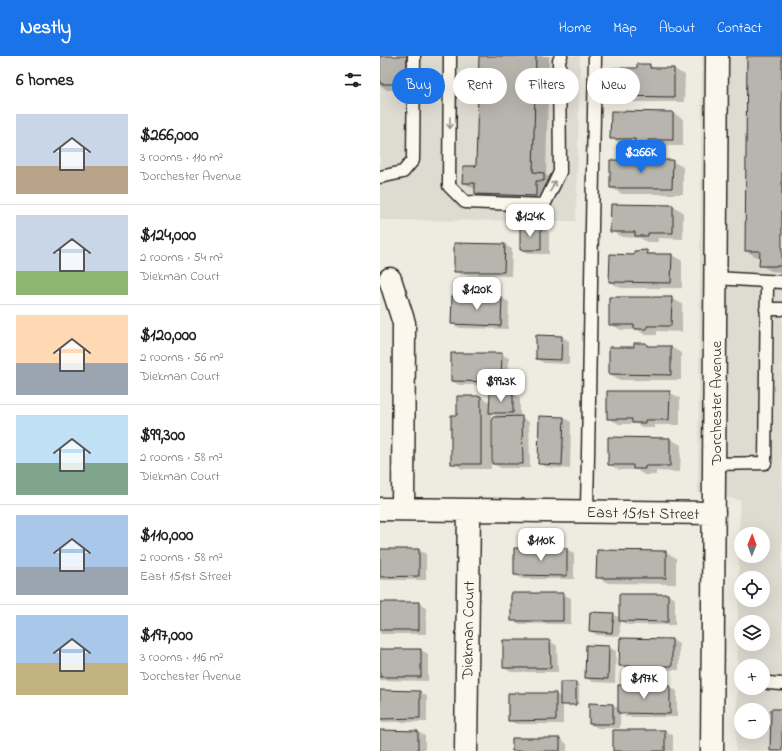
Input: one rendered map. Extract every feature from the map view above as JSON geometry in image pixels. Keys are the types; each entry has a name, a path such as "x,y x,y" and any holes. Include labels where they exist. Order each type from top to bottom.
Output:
{"street":[{"name":"Dorchester Avenue","path":"712,751 717,56"},
{"path":"390,279 404,323 402,509"},
{"name":"East 151st Street","path":"380,509 714,513"},
{"name":"Diekman Court","path":"466,751 469,510"}],"lane":[{"path":"380,177 403,172 413,160 414,56"},
{"path":"450,56 449,186 465,202 544,205 560,172 559,62 561,56"},
{"path":"587,511 596,56"},
{"path":"715,278 782,282"},
{"path":"714,464 766,463 767,281"},
{"path":"766,309 782,309"},
{"path":"770,683 782,684"}],"shaded area":[{"path":"380,56 580,56 579,97 579,68 515,68 515,104 579,104 576,221 380,220"},
{"path":"702,56 782,56 782,751 736,751 736,739 770,739 770,703 737,703 737,695 770,695 770,659 737,659 738,651 770,651 770,615 738,615 738,607 770,607 770,571 739,571 739,563 770,563 770,527 740,527 740,500 698,493"}],"building":[{"path":"380,56 407,56 407,68 392,68 392,84 380,84"},
{"path":"479,56 536,56 536,68 515,68 515,104 535,104 533,172 544,173 544,181 536,181 536,196 475,194 475,183 462,183 463,166 476,166 478,104 507,104 507,68 479,68"},
{"path":"747,56 782,56 782,266 759,266 760,251 745,251"},
{"path":"637,64 650,64 650,68 674,68 674,97 640,96 640,68 637,68"},
{"path":"611,111 673,112 673,140 648,140 648,143 635,143 635,139 610,139"},
{"path":"635,156 648,156 648,160 673,160 672,188 610,188 610,160 635,160"},
{"path":"611,204 673,205 673,233 648,233 648,236 635,236 635,232 610,232"},
{"path":"520,226 541,226 541,250 520,250"},
{"path":"454,243 505,244 504,272 454,272"},
{"path":"647,250 647,254 672,254 671,283 609,282 610,254 634,255 634,251"},
{"path":"452,296 502,297 501,326 451,324"},
{"path":"609,297 672,297 671,326 647,326 647,329 634,329 634,325 609,325"},
{"path":"536,335 562,336 561,360 536,359"},
{"path":"634,343 646,343 647,346 671,346 671,375 609,374 609,347 634,347"},
{"path":"451,353 502,353 501,382 451,381"},
{"path":"607,391 670,391 669,420 645,420 645,423 632,423 632,419 607,419"},
{"path":"490,392 513,393 513,413 489,413"},
{"path":"457,396 481,396 481,464 451,464 451,415 457,415"},
{"path":"522,416 523,464 492,464 492,417"},
{"path":"539,416 564,417 562,465 538,464"},
{"path":"608,437 670,438 670,466 645,466 645,469 633,469 633,465 608,465"},
{"path":"514,548 567,548 567,576 514,575"},
{"path":"380,549 419,549 419,576 380,577"},
{"path":"597,550 666,551 666,578 596,578"},
{"path":"511,593 563,593 563,621 511,621"},
{"path":"619,594 668,594 668,622 619,621"},
{"path":"380,602 419,602 419,630 380,630"},
{"path":"590,612 614,613 612,633 589,631"},
{"path":"620,638 672,639 672,666 619,666"},
{"path":"503,640 550,640 551,668 503,668"},
{"path":"586,645 609,646 608,679 585,678"},
{"path":"380,649 421,649 421,677 380,677"},
{"path":"560,682 576,682 576,705 560,705"},
{"path":"618,685 670,686 670,714 618,713"},
{"path":"380,690 420,691 420,718 380,719"},
{"path":"508,693 556,693 556,720 508,721"},
{"path":"589,703 613,704 613,724 589,724"},
{"path":"771,709 782,709 782,751 770,751"},
{"path":"380,730 418,731 418,751 380,751"},
{"path":"613,730 665,730 665,751 613,751"},
{"path":"512,738 560,738 560,751 512,751"}]}
